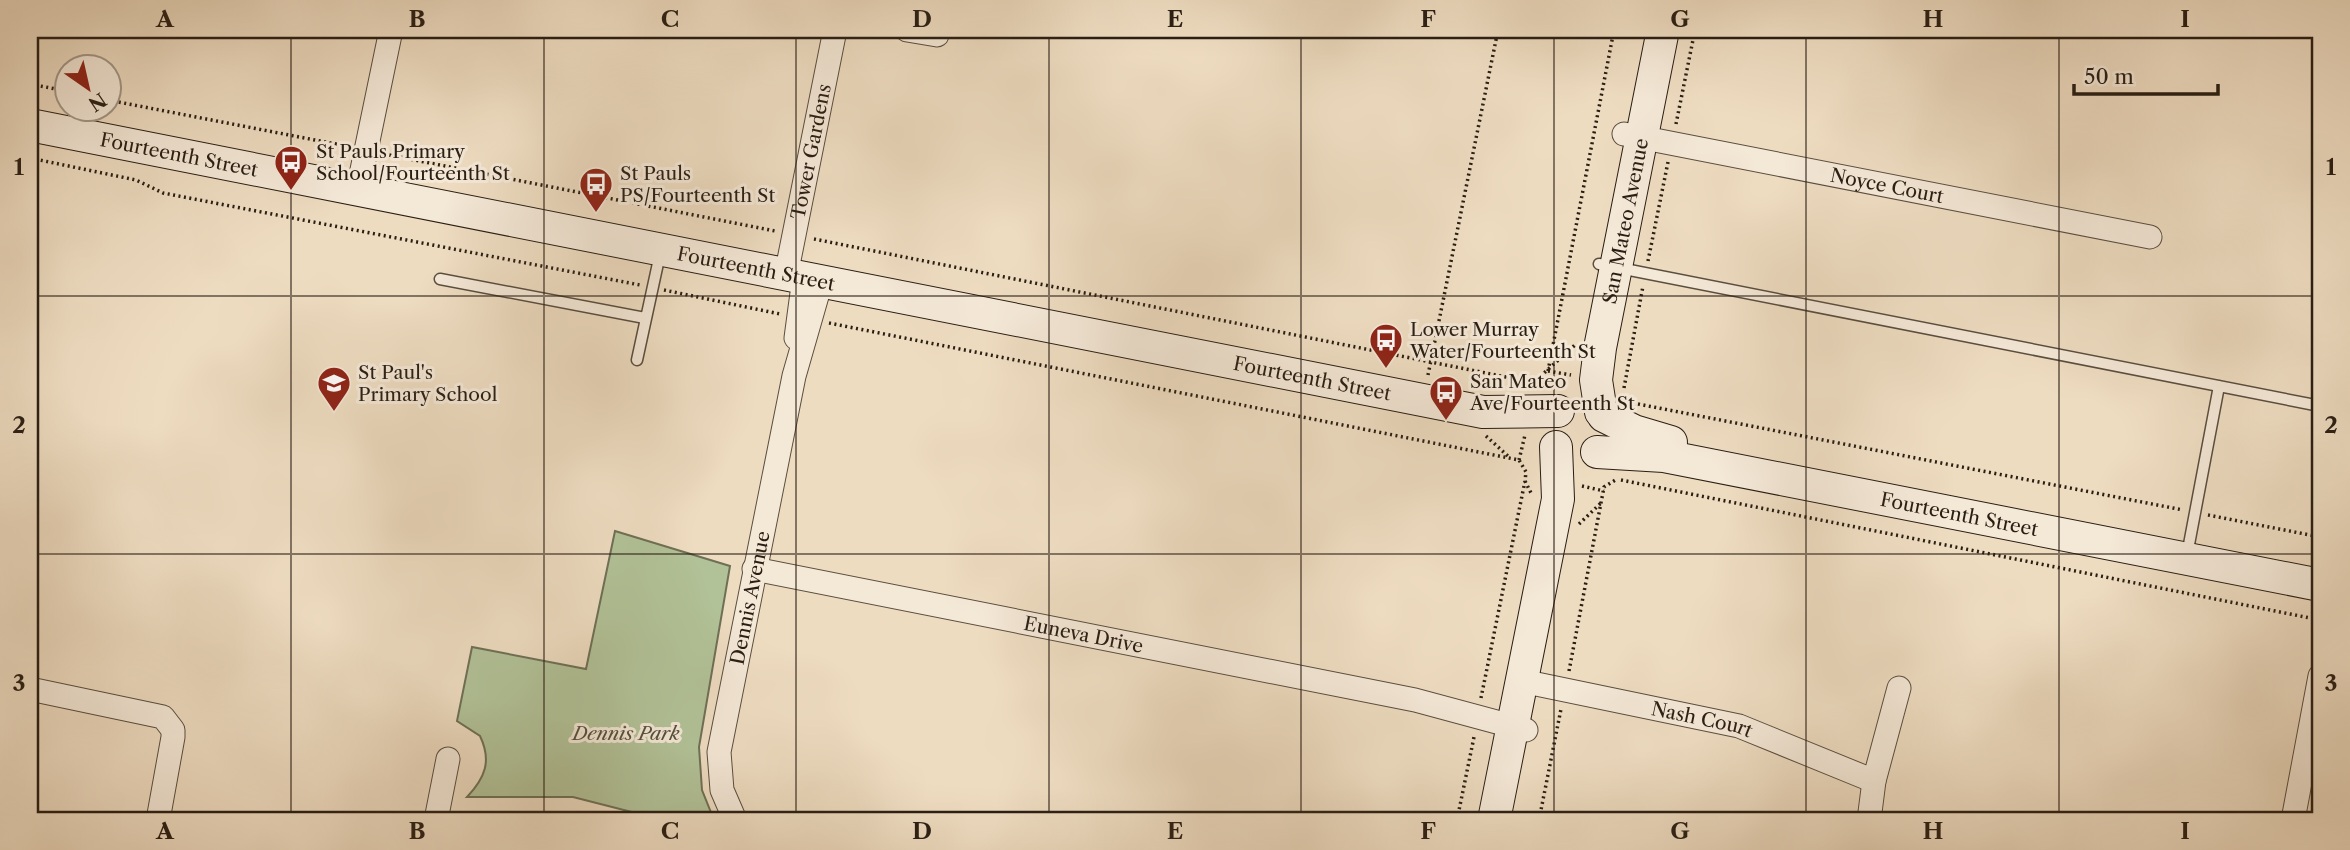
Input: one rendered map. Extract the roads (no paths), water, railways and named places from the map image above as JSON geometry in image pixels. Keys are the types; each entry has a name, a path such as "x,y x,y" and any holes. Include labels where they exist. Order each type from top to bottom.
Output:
{"street":[{"path":"358,189 391,30"},
{"name":"Tower Gardens","path":"804,278 794,234 835,30"},
{"path":"907,30 937,35"},
{"name":"San Mateo Avenue","path":"1633,136 1645,30"},
{"name":"San Mateo Avenue","path":"1602,414 1596,380 1607,266 1633,136 1663,30"},
{"name":"Fourteenth Street","path":"30,125 1423,401 1483,412 1561,409"},
{"name":"Noyce Court","path":"1633,136 2150,237"},
{"name":"San Mateo Avenue","path":"1561,409 1577,376 1585,337 1607,266"},
{"name":"Dennis Avenue","path":"735,820 722,790 719,752 805,319 804,278"},
{"path":"1494,820 1530,706 1558,499 1555,445 1551,426 1561,409 1571,403 1587,403 1602,414 1606,439 1595,454 1571,503 1508,820"},
{"name":"Fourteenth Street","path":"1483,412 1555,445"},
{"name":"Fourteenth Street","path":"1602,414 1634,431 1668,441 2187,552 2320,585"},
{"path":"1555,445 1569,457 1595,454"},
{"name":"Fourteenth Street","path":"1595,454 1664,456 2187,552 2320,570"},
{"name":"Euneva Drive","path":"754,569 1478,712 1530,706"},
{"path":"2293,820 2320,676"},
{"path":"1869,820 1874,781 1899,688"},
{"path":"30,689 163,717 173,730 173,737 158,820"},
{"name":"Nash Court","path":"1530,706 1739,726 1874,781"},
{"path":"436,820 448,759"}],"lane":[{"path":"637,360 661,249"},
{"path":"1607,266 2320,406"},
{"path":"440,279 645,318"},
{"path":"2187,552 2219,386"}],"place":[{"name":"St Pauls Primary School/Fourteenth St","path":"291,192"},
{"name":"St Pauls PS/Fourteenth St","path":"596,214"},
{"name":"Lower Murray Water/Fourteenth St","path":"1386,370"},
{"name":"St Paul's Primary School","path":"334,413"},
{"name":"San Mateo Ave/Fourteenth St","path":"1446,422"}],"park label":[{"name":"Dennis Park","path":"626,733"}]}
